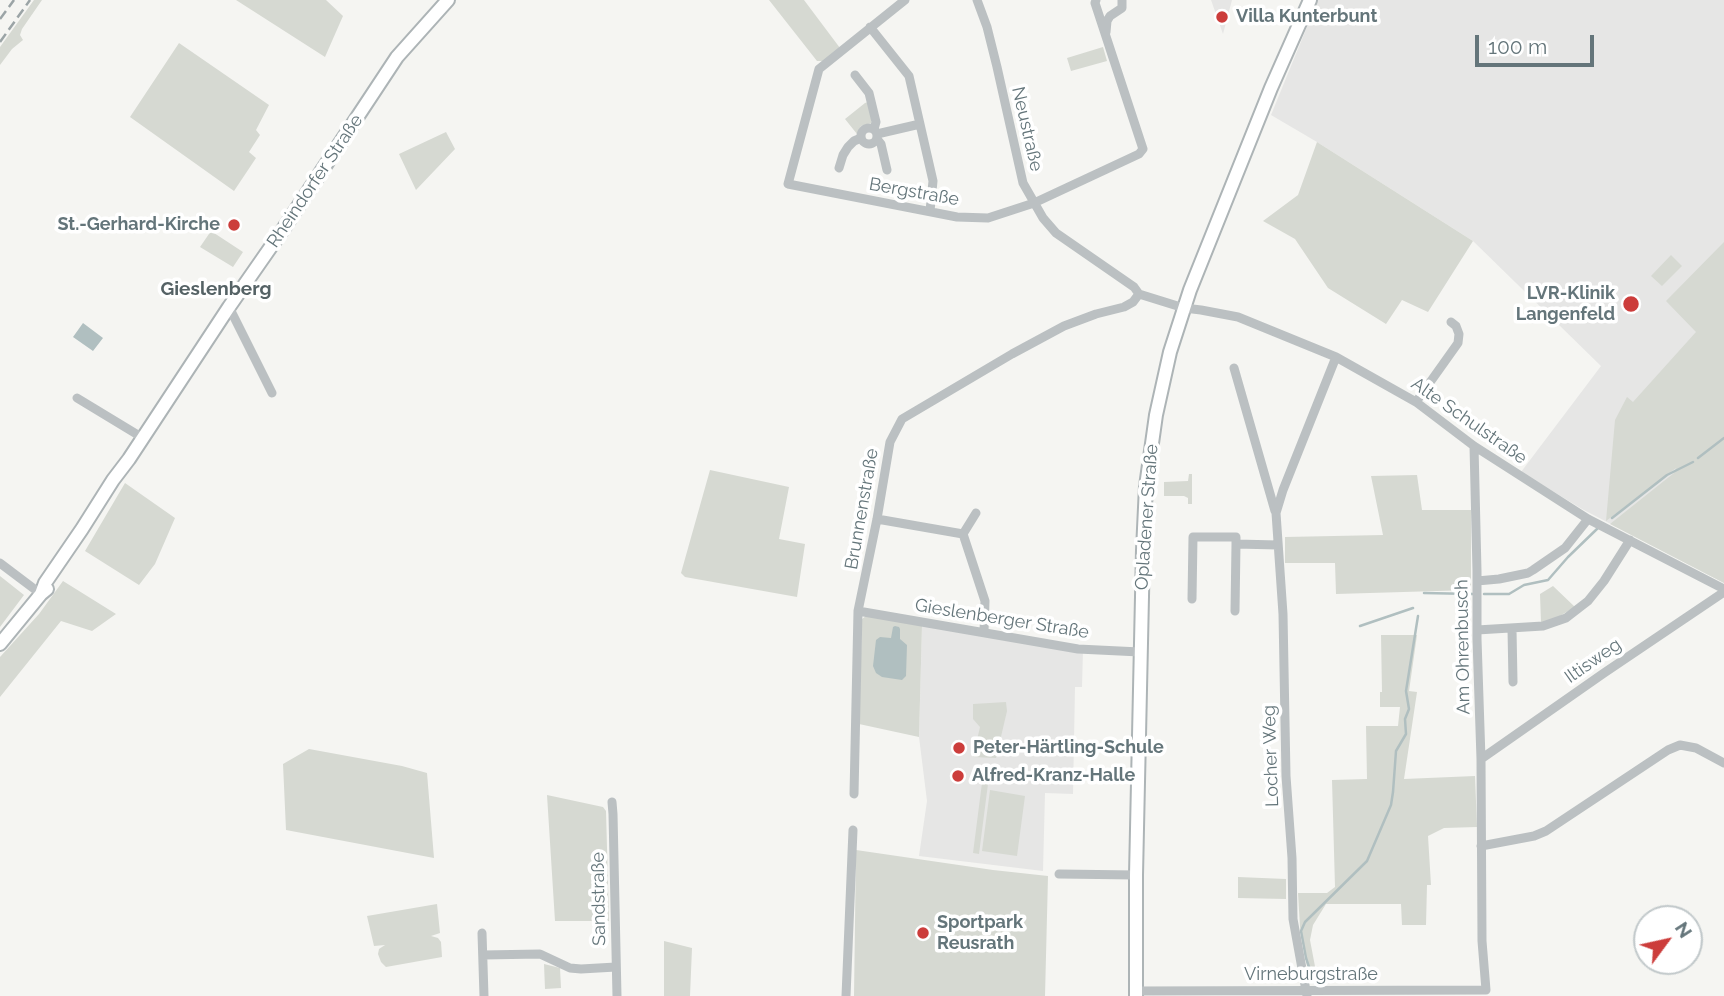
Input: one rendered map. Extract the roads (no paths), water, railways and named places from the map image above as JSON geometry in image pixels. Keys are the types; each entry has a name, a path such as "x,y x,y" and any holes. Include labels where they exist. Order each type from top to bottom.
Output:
{"main road":[{"name":"Rheindorfer Straße","path":"0,644 41,594 51,586 82,542 118,484 129,459 397,57 448,0"},
{"name":"Opladener Straße","path":"1136,994 1143,543 1149,462 1161,389 1184,308 1310,0"}],"street":[{"name":"Neustraße","path":"977,0 987,27 1023,183 1043,218 1056,233 1134,287 1139,294 1184,308"},
{"path":"1096,0 1106,38"},
{"path":"1106,38 1107,21 1122,8 1122,0"},
{"path":"899,2 870,27 909,76 933,181 930,212"},
{"name":"Bergstraße","path":"870,27 820,69 788,184 957,217 988,218 1034,203 1139,154 1143,149 1106,38"},
{"path":"839,168 843,155 854,141 861,138 868,144 873,143 876,134 869,93 855,75"},
{"path":"876,134 920,124"},
{"path":"876,134 887,170"},
{"name":"Brunnenstraße","path":"854,794 858,611 890,442 902,419 1064,326 1124,307 1133,302 1139,294"},
{"path":"229,307 272,393"},
{"name":"Alte Schulstraße","path":"1184,308 1238,317 1336,356 1416,402 1474,446 1588,519 1724,590"},
{"path":"1416,402 1458,343 1459,334 1451,322"},
{"name":"Locher Weg","path":"1276,513 1336,356"},
{"name":"Locher Weg","path":"1234,368 1276,513 1283,614 1286,776 1293,919 1306,994"},
{"path":"77,398 143,438"},
{"name":"Am Ohrenbusch","path":"1474,446 1482,941 1486,990"},
{"path":"976,513 963,534 985,601 984,632"},
{"path":"877,519 963,534"},
{"path":"1477,581 1528,573 1565,548 1588,519"},
{"path":"1192,599 1193,537 1236,537 1234,611"},
{"path":"1477,630 1543,626 1569,616 1588,601 1630,540"},
{"path":"1236,544 1278,545"},
{"path":"0,563 41,594"},
{"name":"Iltisweg","path":"1481,759 1724,590"},
{"name":"Gieslenberger Straße","path":"858,611 1078,649 1140,652"},
{"path":"1512,629 1513,682"},
{"path":"1481,846 1534,836 1546,831 1668,750 1680,745 1696,748 1724,763"},
{"name":"Sandstraße","path":"612,802 617,996"},
{"path":"846,996 853,830"},
{"path":"1059,874 1136,875"},
{"path":"482,933 484,996"},
{"path":"483,955 540,954 570,968 616,967"},
{"name":"Virneburgstraße","path":"1136,994 1486,990"}],"waterway":[{"path":"1698,458 1724,438"},
{"path":"1612,518 1667,475 1693,462"},
{"path":"1484,594 1509,594 1524,585 1548,580 1598,528"},
{"path":"1424,593 1473,594"},
{"path":"1360,626 1413,608"},
{"path":"1314,982 1301,931 1305,922 1367,861 1391,805 1396,751 1406,734 1405,719 1409,709 1406,691 1418,616"}],"railway":[{"path":"0,19 14,0"},
{"path":"0,42 30,0"}],"place":[{"name":"Villa Kunterbunt","path":"1222,17"},
{"name":"St.-Gerhard-Kirche","path":"234,225"},
{"name":"LVR-Klinik Langenfeld","path":"1631,304"},
{"name":"Peter-Härtling-Schule","path":"959,748"},
{"name":"Alfred-Kranz-Halle","path":"958,776"},
{"name":"Sportpark Reusrath","path":"923,933"}],"district":[{"name":"Gieslenberg","path":"216,289"}]}
